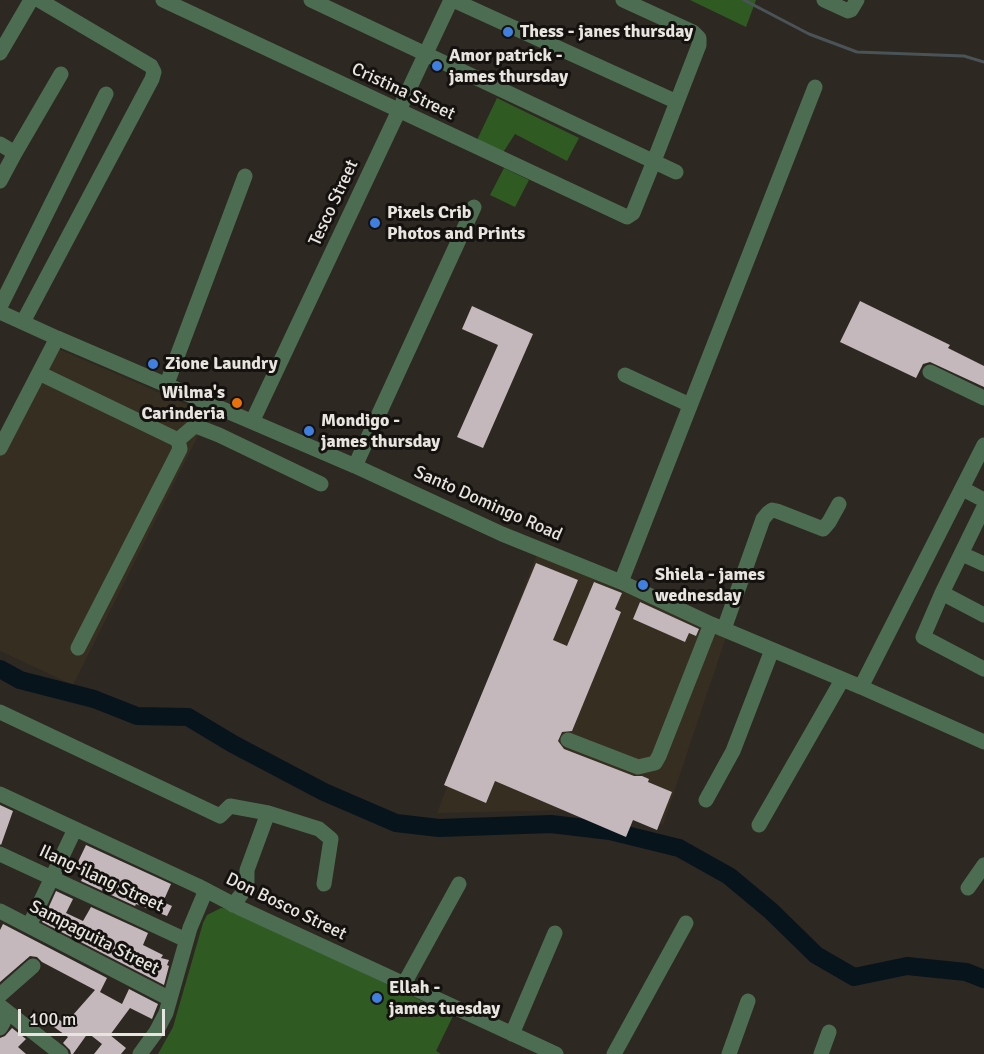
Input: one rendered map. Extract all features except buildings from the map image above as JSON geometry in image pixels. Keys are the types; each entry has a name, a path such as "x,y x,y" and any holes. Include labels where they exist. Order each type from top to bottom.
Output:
{"street":[{"path":"0,53 32,0"},
{"path":"23,322 154,72 151,66 39,0"},
{"name":"Cristina Street","path":"165,0 399,112 627,217 633,213 654,161"},
{"path":"311,0 676,172"},
{"path":"452,0 677,102"},
{"name":"Tesco Street","path":"252,422 452,0"},
{"path":"623,0 693,32 699,38 699,45 654,161"},
{"path":"824,0 848,11 857,0"},
{"path":"0,181 61,74"},
{"path":"621,582 815,87"},
{"path":"0,310 106,94"},
{"path":"0,144 15,153"},
{"path":"166,386 245,177"},
{"path":"355,466 474,207"},
{"name":"Santo Domingo Road","path":"0,310 57,338 355,466 502,534 621,582 718,627 984,742"},
{"path":"0,448 57,338"},
{"path":"930,372 984,398"},
{"path":"39,373 178,440"},
{"path":"625,375 690,405"},
{"path":"178,440 196,426 321,484"},
{"path":"78,648 180,449 178,440"},
{"path":"861,687 984,445"},
{"path":"963,489 984,500"},
{"path":"568,740 638,767 655,763 718,627 763,519 772,510 823,529 839,504"},
{"path":"984,507 923,637 984,669"},
{"path":"962,554 984,564"},
{"path":"942,593 984,615"},
{"path":"705,800 734,751 772,650"},
{"path":"759,825 842,680"},
{"path":"0,712 220,816 230,806 268,813 319,829 331,839 324,884"},
{"name":"Don Bosco Street","path":"0,794 556,1054"},
{"path":"233,904 247,887 247,870 268,813"},
{"path":"28,926 75,829"},
{"name":"Ilang-ilang Street","path":"0,854 186,940"},
{"path":"968,888 984,865"},
{"path":"404,984 459,884"},
{"path":"140,1054 161,1024 186,940 206,890"},
{"name":"Sampaguita Street","path":"0,911 170,999"},
{"path":"615,1054 686,923"},
{"path":"512,1034 555,933"},
{"path":"0,995 33,966"},
{"path":"729,1054 748,1001"},
{"path":"0,1006 61,1054"},
{"path":"0,1017 3,1023 0,1028"},
{"path":"821,1054 829,1032"}],"shaded area":[{"path":"47,344 209,414 73,685 0,651 0,432"},
{"path":"537,554 726,637 663,825 570,810 437,813"}],"green space":[{"path":"690,0 756,0 746,27"},
{"path":"497,98 579,138 567,161 515,134 502,154 476,142"},
{"path":"504,168 529,180 515,207 490,195"},
{"path":"221,908 231,909 453,1016 436,1051 441,1054 158,1054 173,1027 203,923 207,915"}],"waterway":[{"path":"744,0 809,34 857,52 964,56 984,62"},
{"path":"0,669 20,680 94,699 137,716 188,717 233,744 324,792 396,823 439,828 551,824 610,831 679,848 729,876 771,911 816,955 854,977 907,966 966,972 984,979"}],"place":[{"name":"Thess - janes thursday","path":"508,32"},
{"name":"Amor patrick - james thursday","path":"437,66"},
{"name":"Pixels Crib Photos and Prints","path":"375,223"},
{"name":"Zione Laundry","path":"153,364"},
{"name":"Wilma's Carinderia","path":"237,403"},
{"name":"Mondigo - james thursday","path":"309,431"},
{"name":"Shiela - james wednesday","path":"643,585"},
{"name":"Ellah - james tuesday","path":"377,998"}]}
